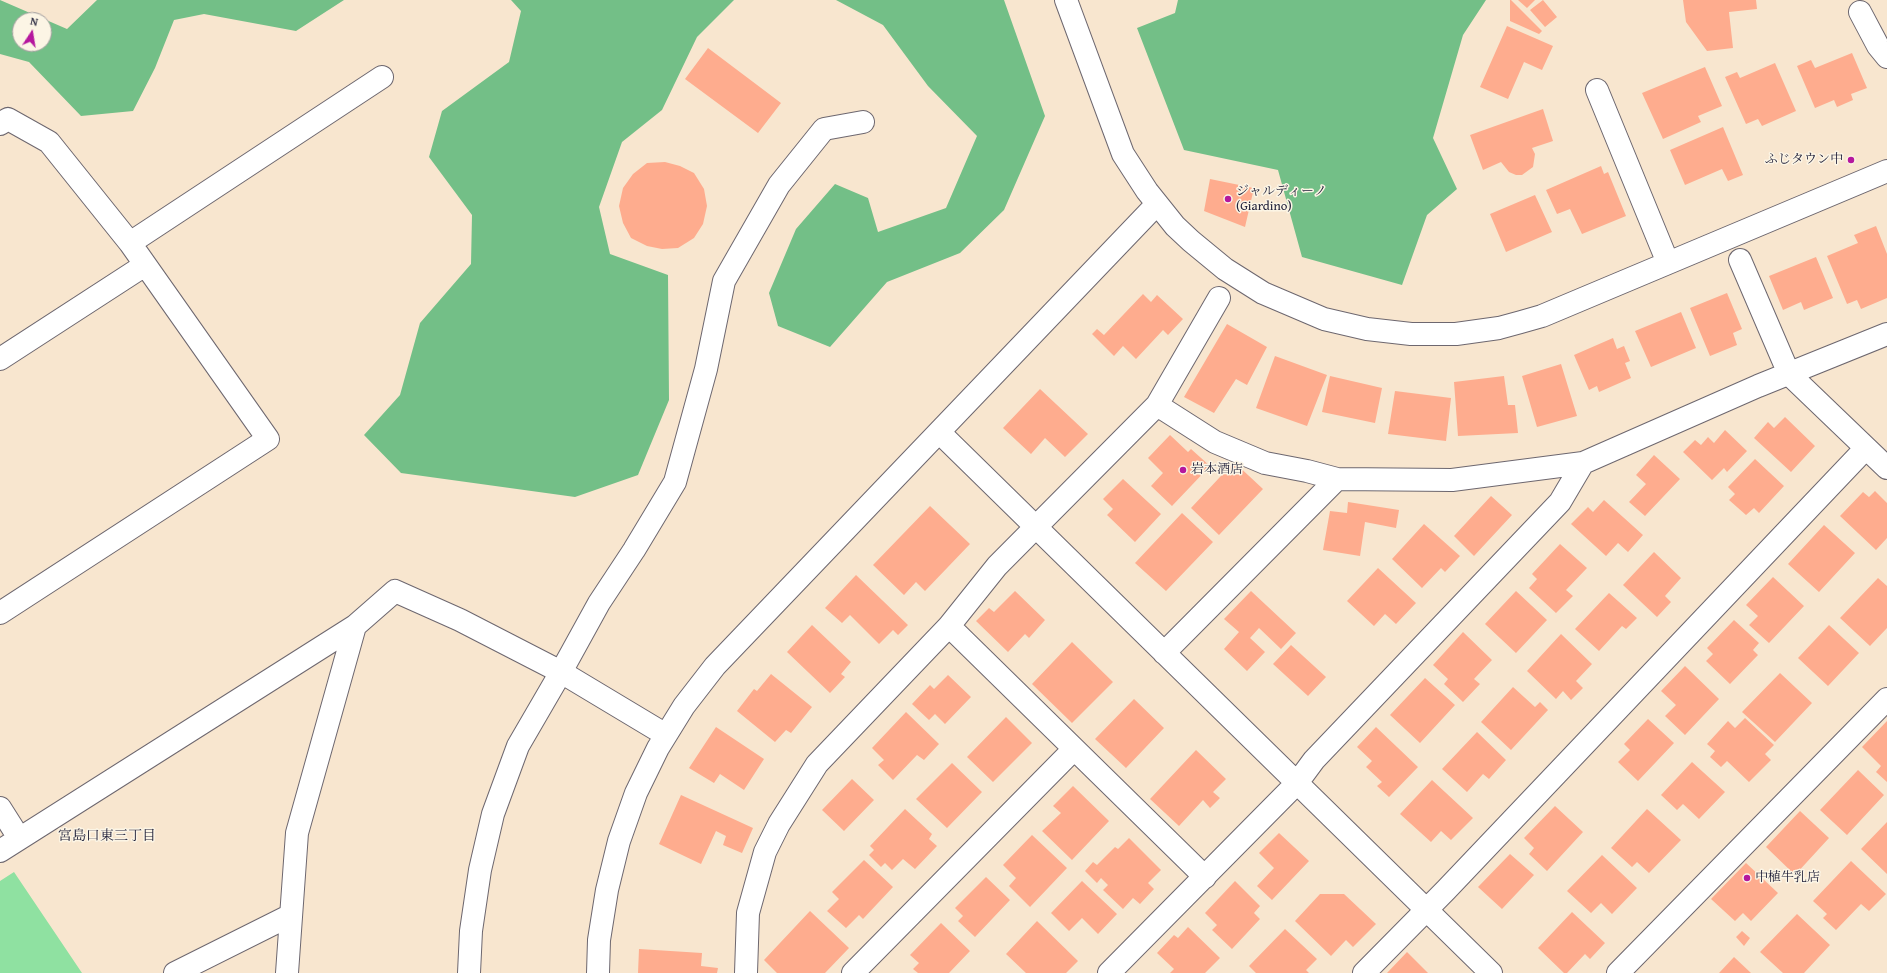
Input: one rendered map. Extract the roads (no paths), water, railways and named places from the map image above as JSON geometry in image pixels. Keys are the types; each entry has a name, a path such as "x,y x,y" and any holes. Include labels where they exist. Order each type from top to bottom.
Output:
{"street":[{"path":"1066,0 1123,154 1157,204 1175,226 1207,256 1234,276 1263,293 1324,319 1367,329 1411,334 1456,334 1514,324 1542,316 1887,171"},
{"path":"1860,12 1878,46 1887,57"},
{"path":"130,243 382,77"},
{"path":"1597,90 1668,263"},
{"path":"0,124 8,119 49,142 130,243 268,439 0,613"},
{"path":"469,973 471,931 480,870 493,814 518,746 599,603 634,550 675,482 706,368 724,281 779,184 824,129 863,122"},
{"path":"598,973 599,940 606,890 619,841 636,794 666,734 684,706 715,666 1157,204"},
{"path":"1740,260 1790,374 1887,468"},
{"path":"0,359 145,265"},
{"path":"746,973 748,913 765,852 779,824 818,764 949,626 997,566 1157,405 1219,298"},
{"path":"1157,405 1215,442 1264,463 1307,471 1337,479 1452,480 1583,463 1758,386 1887,334"},
{"path":"939,432 1491,973"},
{"path":"1364,973 1866,448"},
{"path":"1109,973 1297,783 1314,760 1560,502 1583,463"},
{"path":"1164,653 1337,479"},
{"path":"0,851 355,626 395,590 460,620 561,672 666,734"},
{"path":"287,973 297,833 355,626"},
{"path":"949,626 1205,877"},
{"path":"1618,973 1887,699"},
{"path":"853,973 1074,749"},
{"path":"0,808 19,838"},
{"path":"175,973 291,915"}],"place":[{"name":"ふじタウン中","path":"1851,160"},
{"name":"ジャルディーノ (Giardino)","path":"1228,199"},
{"name":"岩本酒店","path":"1183,470"},
{"name":"中植牛乳店","path":"1747,878"}],"district":[{"name":"宮島口東三丁目","path":"107,836"}]}
